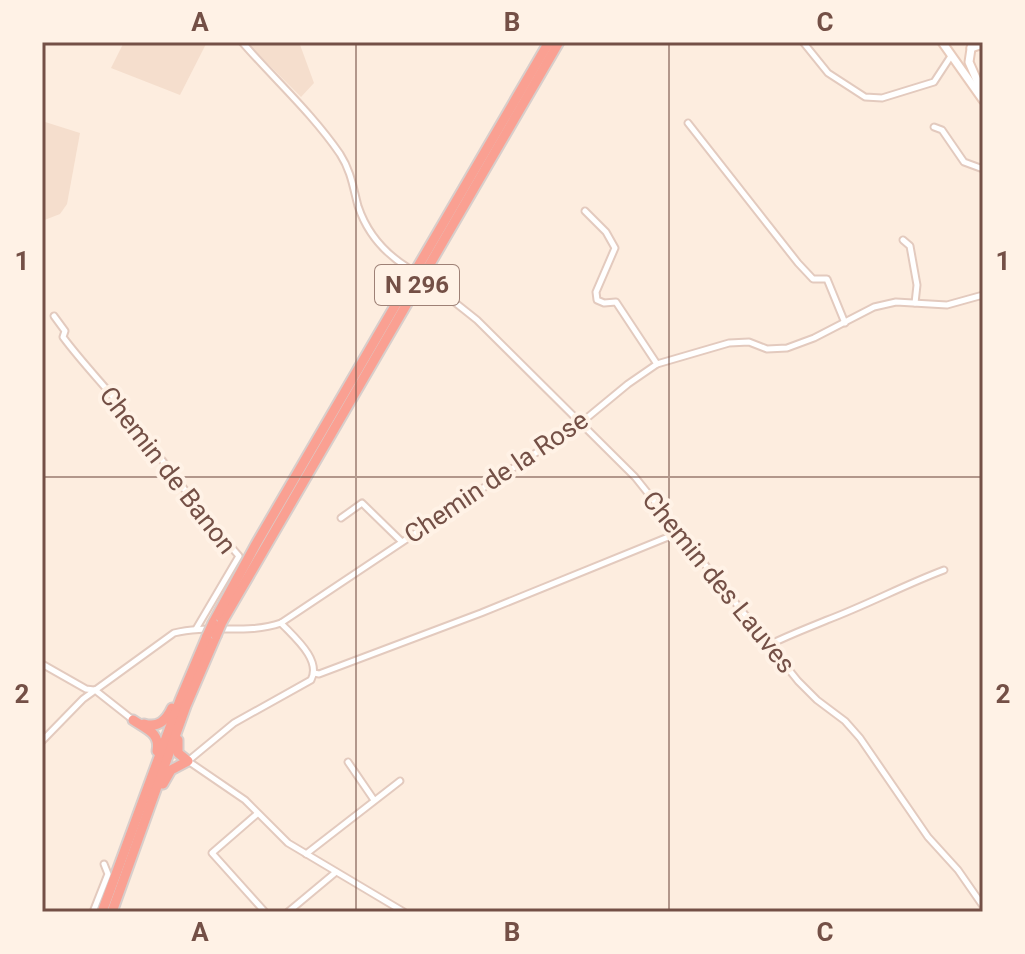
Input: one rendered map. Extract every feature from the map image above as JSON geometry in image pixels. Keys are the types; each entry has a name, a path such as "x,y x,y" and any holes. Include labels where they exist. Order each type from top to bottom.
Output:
{"highway":[{"name":"N 296","path":"112,912 186,706 256,544 549,42"},
{"name":"N 296","path":"220,622 559,42"},
{"name":"N 296","path":"102,912 198,655 214,636"},
{"path":"188,761 178,753 177,744 214,636"},
{"path":"133,720 150,726 165,720 198,655"},
{"path":"116,876 158,747 156,735 133,720"},
{"path":"131,861 167,775 175,766 188,761"}],"street":[{"path":"242,42 301,103 339,152 350,170 358,205 372,237 407,267"},
{"path":"803,42 828,73 865,97 882,98 934,82 950,54 983,44"},
{"path":"942,42 983,100"},
{"path":"971,47 969,62 983,94"},
{"path":"688,123 798,263 813,279 827,279 845,323"},
{"path":"934,127 942,130 964,162 983,169"},
{"path":"585,211 606,232 615,248 596,292 597,300 616,302 657,364"},
{"path":"903,240 910,246 917,285 915,303"},
{"name":"Chemin des Lauves","path":"428,281 477,320 635,477 807,691 845,721 860,738 928,837 958,870 983,906"},
{"name":"Chemin de la Rose","path":"42,741 83,699 174,633 196,629 256,628 281,623 582,422 657,364 729,343 749,342 767,349 787,348 874,307 896,302 947,305 983,295"},
{"name":"Chemin de Banon","path":"54,316 74,352 126,412 166,467 239,556 196,629"},
{"path":"341,518 362,503 401,541"},
{"path":"313,670 328,670 481,613 678,533"},
{"path":"769,645 807,626 826,621 944,570"},
{"path":"281,623 300,645 313,670 311,680 234,723 188,761 245,800 288,843 404,912"},
{"path":"42,664 86,689 95,690 133,720"},
{"path":"348,762 374,800"},
{"path":"306,854 400,781"},
{"path":"257,814 212,853 265,912"},
{"path":"93,912 108,874 104,864"},
{"path":"288,912 336,872"}],"shaded area":[{"path":"124,42 207,42 180,95 111,68"},
{"path":"246,42 299,42 314,83 301,97"},
{"path":"42,121 80,133 67,204 60,214 42,221"}]}
